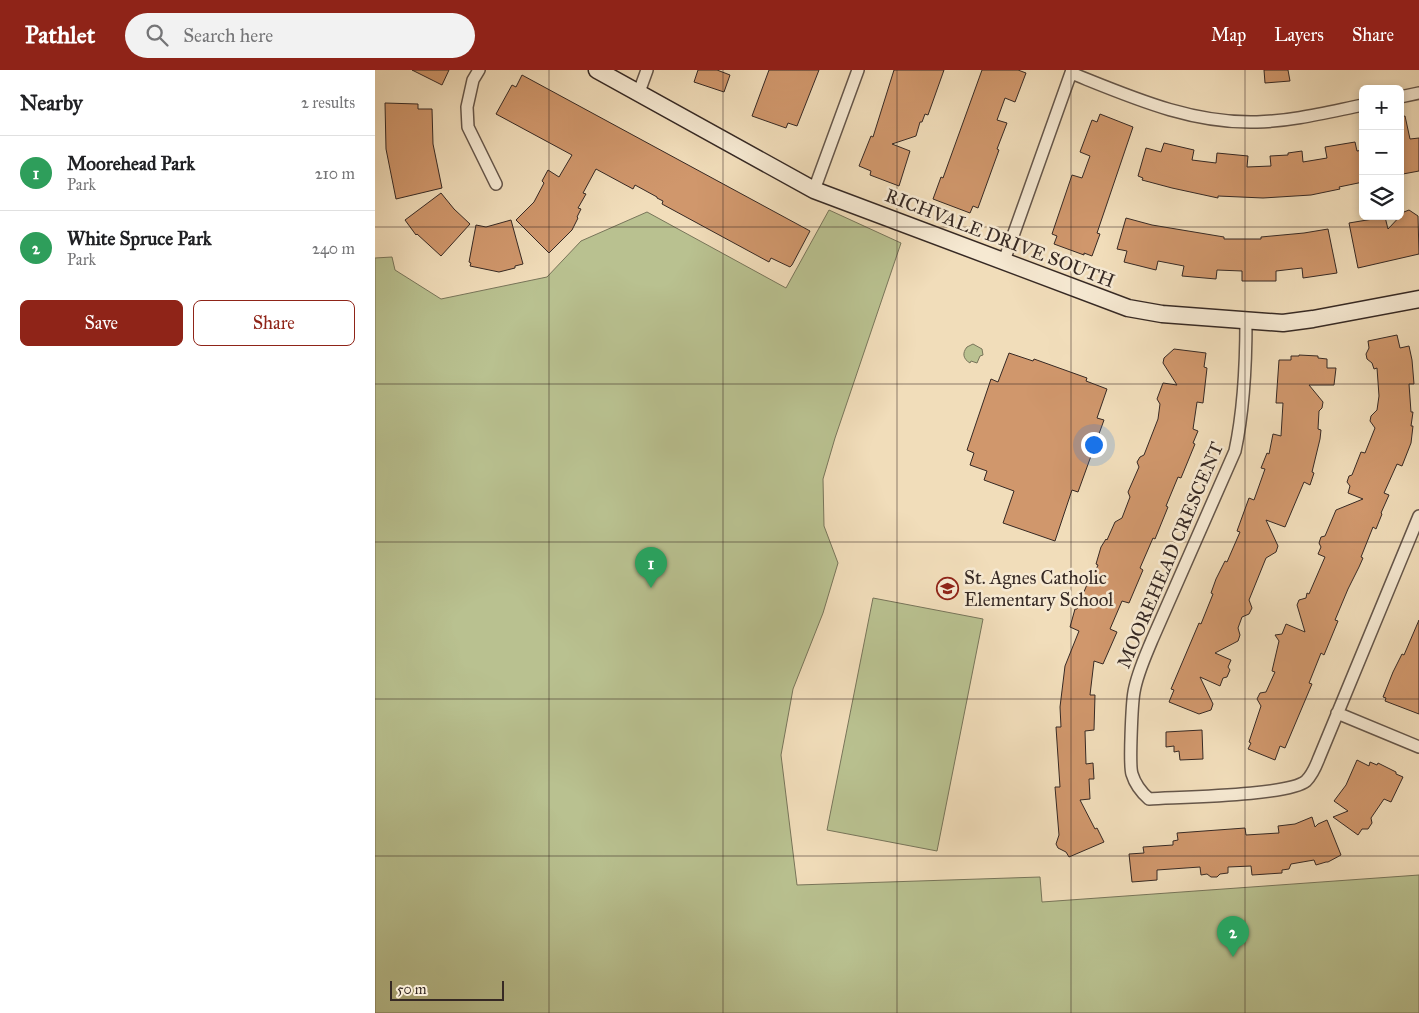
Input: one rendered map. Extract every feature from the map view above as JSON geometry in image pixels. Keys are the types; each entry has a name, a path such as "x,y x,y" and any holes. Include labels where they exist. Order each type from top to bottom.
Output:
{"street":[{"path":"479,70 473,80 467,107 468,127 496,184"},
{"name":"RICHVALE DRIVE SOUTH","path":"597,70 814,190 1128,308 1162,314 1283,323 1419,299"},
{"path":"639,92 647,70"},
{"path":"814,190 858,70"},
{"path":"1004,261 1071,72 1185,115 1233,121 1275,121 1359,106"},
{"path":"1404,96 1419,93"},
{"name":"MOOREHEAD CRESCENT","path":"1246,321 1246,348 1239,428 1235,451 1141,667 1133,693 1131,772 1136,784 1149,799 1243,794 1294,787 1305,782 1311,774 1419,516"},
{"path":"1337,713 1419,746"}],"green space":[{"path":"829,210 901,243 823,479 824,526 838,563 823,613 793,689 781,755 797,885 1040,877 1042,902 1419,875 1419,1013 375,1013 375,258 392,257 395,270 441,299 547,277 581,241 647,212 786,288"},
{"path":"973,344 982,349 983,355 980,356 977,363 971,361 970,363 964,356 964,351 967,347"},
{"path":"873,598 983,619 937,851 827,830"}],"building":[{"path":"412,70 449,70 442,85"},
{"path":"698,70 717,70 730,75 724,92 694,82"},
{"path":"769,70 819,70 797,126 788,123 786,128 752,116"},
{"path":"894,70 944,70 928,115 925,114 922,122 920,122 916,136 892,144 910,151 899,186 870,175 871,171 859,166 871,136 873,137"},
{"path":"982,70 1018,70 1026,73 1015,102 1005,98 997,120 1007,123 997,149 999,150 978,208 973,206 970,213 933,199 941,177 943,178"},
{"path":"1264,70 1288,70 1290,81 1265,83"},
{"path":"522,75 810,231 792,265 790,267 771,258 769,262 662,204 663,201 635,185 633,189 596,169 583,193 586,194 578,208 581,209 572,230 549,253 516,220 534,202 544,183 542,181 548,170 559,177 572,155 496,114 512,85 516,87"},
{"path":"385,103 418,104 418,109 432,109 433,144 442,188 396,199 386,149"},
{"path":"1100,114 1133,127 1097,233 1100,234 1092,256 1054,244 1057,236 1052,234 1072,175 1082,178 1090,156 1080,152 1092,120 1097,122"},
{"path":"1404,116 1410,139 1419,138 1419,171 1404,174 1404,130"},
{"path":"1355,142 1357,151 1359,151 1359,183 1311,195 1263,198 1218,196 1218,198 1142,180 1143,178 1138,176 1146,148 1161,152 1164,143 1194,150 1192,160 1216,163 1217,153 1248,156 1247,167 1271,166 1270,156 1288,155 1288,153 1302,151 1303,162 1327,158 1325,147"},
{"path":"441,193 470,224 441,256 416,235 405,220"},
{"path":"1409,210 1418,216 1419,254 1358,268 1349,223 1367,220 1386,220 1388,229 1396,220 1404,220 1404,212"},
{"path":"1126,218 1152,225 1224,237 1224,239 1261,239 1261,237 1328,229 1337,273 1303,278 1302,268 1276,271 1276,281 1242,281 1242,271 1217,270 1216,279 1182,276 1184,266 1158,261 1156,270 1124,262 1127,251 1117,249"},
{"path":"511,220 523,264 499,272 470,266 471,263 469,262 476,225 486,227"},
{"path":"1397,335 1400,348 1409,346 1412,360 1414,384 1409,384 1411,412 1413,412 1411,443 1402,466 1397,464 1384,493 1389,495 1376,529 1373,527 1361,557 1363,558 1335,620 1338,621 1324,655 1321,653 1309,683 1312,684 1285,748 1280,746 1275,760 1248,749 1261,706 1257,699 1260,693 1266,692 1275,672 1272,671 1279,641 1275,635 1282,634 1286,624 1305,632 1297,605 1299,600 1306,598 1307,593 1309,594 1325,557 1318,554 1321,547 1319,543 1321,537 1325,536 1336,510 1363,499 1348,493 1350,486 1347,482 1349,476 1352,475 1361,452 1365,453 1375,428 1370,421 1371,416 1377,410 1379,396 1377,368 1374,369 1372,363 1367,359 1368,341"},
{"path":"1174,349 1206,353 1204,367 1207,368 1203,403 1197,402 1193,429 1198,431 1193,443 1195,444 1181,478 1178,477 1155,539 1153,538 1140,568 1143,570 1129,603 1122,601 1110,629 1117,632 1103,664 1094,661 1090,695 1095,695 1094,730 1085,731 1086,764 1093,763 1094,779 1089,779 1090,799 1080,800 1104,842 1069,857 1056,844 1059,835 1055,787 1060,787 1056,727 1061,727 1060,707 1065,666 1079,631 1070,627 1075,609 1077,609 1088,582 1091,581 1098,565 1096,564 1101,547 1107,540 1115,522 1122,518 1130,497 1128,492 1139,467 1137,462 1144,455 1158,419 1160,404 1157,399 1163,383 1177,385 1163,363 1164,358"},
{"path":"1009,353 1033,361 1034,359 1087,378 1086,381 1107,389 1097,418 1104,420 1078,492 1072,490 1055,541 1003,523 1014,491 984,480 987,471 970,465 974,453 967,450 991,379 998,382"},
{"path":"1291,356 1318,356 1318,358 1327,359 1327,368 1336,368 1334,385 1309,385 1323,402 1322,408 1319,411 1318,429 1321,430 1312,472 1314,473 1310,485 1304,482 1285,527 1266,520 1278,546 1276,552 1266,558 1249,600 1252,608 1249,614 1242,617 1238,628 1240,635 1238,641 1215,653 1231,660 1227,677 1223,678 1220,686 1200,677 1213,704 1211,710 1199,714 1169,702 1174,690 1171,689 1199,623 1201,624 1213,594 1211,593 1216,579 1225,561 1227,562 1240,532 1237,531 1249,498 1254,500 1265,469 1261,468 1267,453 1269,454 1273,434 1281,436 1283,403 1276,403 1279,360 1291,360"},
{"path":"1419,620 1419,714 1385,701 1386,698 1383,697 1393,672 1402,654 1404,655"},
{"path":"1202,730 1203,759 1180,760 1179,751 1174,752 1174,746 1166,747 1166,732"},
{"path":"1357,760 1369,766 1370,762 1377,765 1378,763 1403,777 1391,802 1384,799 1371,818 1372,823 1368,829 1362,829 1358,835 1333,817 1348,811 1334,801 1346,785"},
{"path":"1312,817 1315,827 1327,820 1341,855 1328,862 1316,865 1314,860 1291,864 1289,869 1282,870 1282,873 1252,875 1251,866 1228,867 1228,873 1211,877 1207,874 1201,875 1200,867 1157,870 1157,880 1132,882 1129,854 1144,853 1143,847 1173,845 1173,841 1178,840 1177,833 1245,828 1246,835 1279,833 1278,826 1295,824"}],"place":[{"name":"Moorehead Park","path":"651,588"},
{"name":"St. Agnes Catholic Elementary School","path":"948,588"},
{"name":"White Spruce Park","path":"1233,957"}]}
